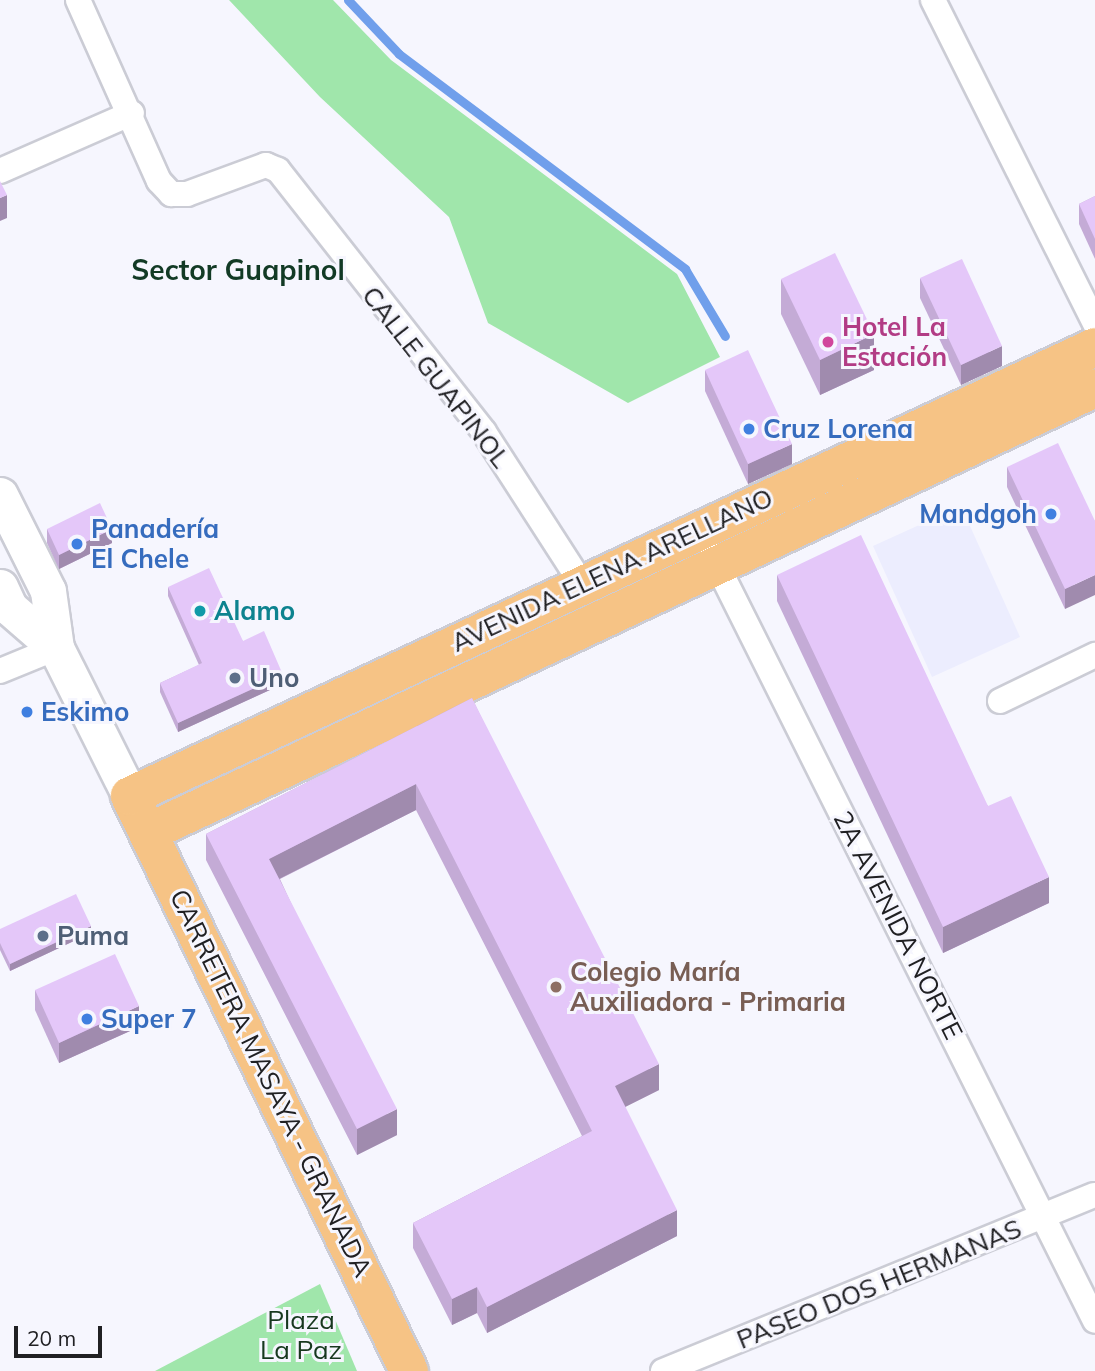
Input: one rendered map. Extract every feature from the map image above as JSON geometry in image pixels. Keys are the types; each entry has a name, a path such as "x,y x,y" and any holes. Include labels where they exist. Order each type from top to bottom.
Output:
{"highway":[{"name":"AVENIDA ELENA ARELLANO","path":"130,796 1095,347"},
{"name":"AVENIDA ELENA ARELLANO","path":"149,832 1095,388"},
{"path":"907,434 924,468"},
{"path":"475,634 493,670"},
{"name":"CARRETERA MASAYA - GRANADA","path":"130,796 410,1371"}],"main road":[{"path":"0,495 48,591 56,648 130,796"},
{"path":"0,587 10,608 56,648"}],"street":[{"name":"CALLE GUAPINOL","path":"78,0 132,113 159,181 171,194 266,165 278,170 484,432 582,584"},
{"path":"933,0 1095,324"},
{"path":"0,171 132,113"},
{"name":"2A AVENIDA NORTE","path":"699,529 1046,1217 1095,1321"},
{"path":"0,671 56,648"},
{"path":"1000,701 1095,655"},
{"name":"PASEO DOS HERMANAS","path":"663,1371 1095,1195"}],"shaded area":[{"path":"961,506 1020,637 932,677 873,546"}],"green space":[{"path":"229,0 333,0 391,60 677,274 720,357 628,403 488,323 449,217 320,97"},
{"name":"Plaza La Paz","path":"320,1284 357,1371 155,1371"}],"building":[{"path":"0,181 7,195 0,198"},
{"path":"1095,196 1095,239 1079,204"},
{"path":"835,253 874,334 820,360 781,279"},
{"path":"962,259 1002,346 961,365 920,278"},
{"name":"Cruz Lorena","path":"748,350 792,444 748,464 705,370"},
{"name":"Mandgoh","path":"1058,443 1095,521 1095,575 1065,589 1007,467"},
{"path":"100,503 112,529 59,555 47,529"},
{"path":"861,535 988,806 1011,796 1049,877 943,927 777,575"},
{"name":"Uno","path":"209,568 243,641 264,631 283,675 178,723 160,683 202,663 168,587"},
{"name":"Colegio María Auxiliadora - Primaria","path":"472,698 659,1064 615,1086 677,1210 487,1307 477,1287 452,1299 413,1223 592,1131 416,784 269,859 397,1109 357,1129 206,834"},
{"path":"76,894 91,926 10,964 0,943 0,929"},
{"name":"Super 7","path":"115,954 139,1006 59,1043 35,990"}],"waterway":[{"path":"348,0 399,54 685,269 725,336"}],"place":[{"name":"Hotel La Estación","path":"828,342"},
{"name":"Cruz Lorena","path":"749,429"},
{"name":"Mandgoh","path":"1051,514"},
{"name":"Panadería El Chele","path":"77,544"},
{"name":"Alamo","path":"200,611"},
{"name":"Uno","path":"235,678"},
{"name":"Eskimo","path":"27,712"},
{"name":"Puma","path":"43,936"},
{"name":"Colegio María Auxiliadora - Primaria","path":"556,987"},
{"name":"Super 7","path":"87,1019"}],"district":[{"name":"Sector Guapinol","path":"238,270"}]}
